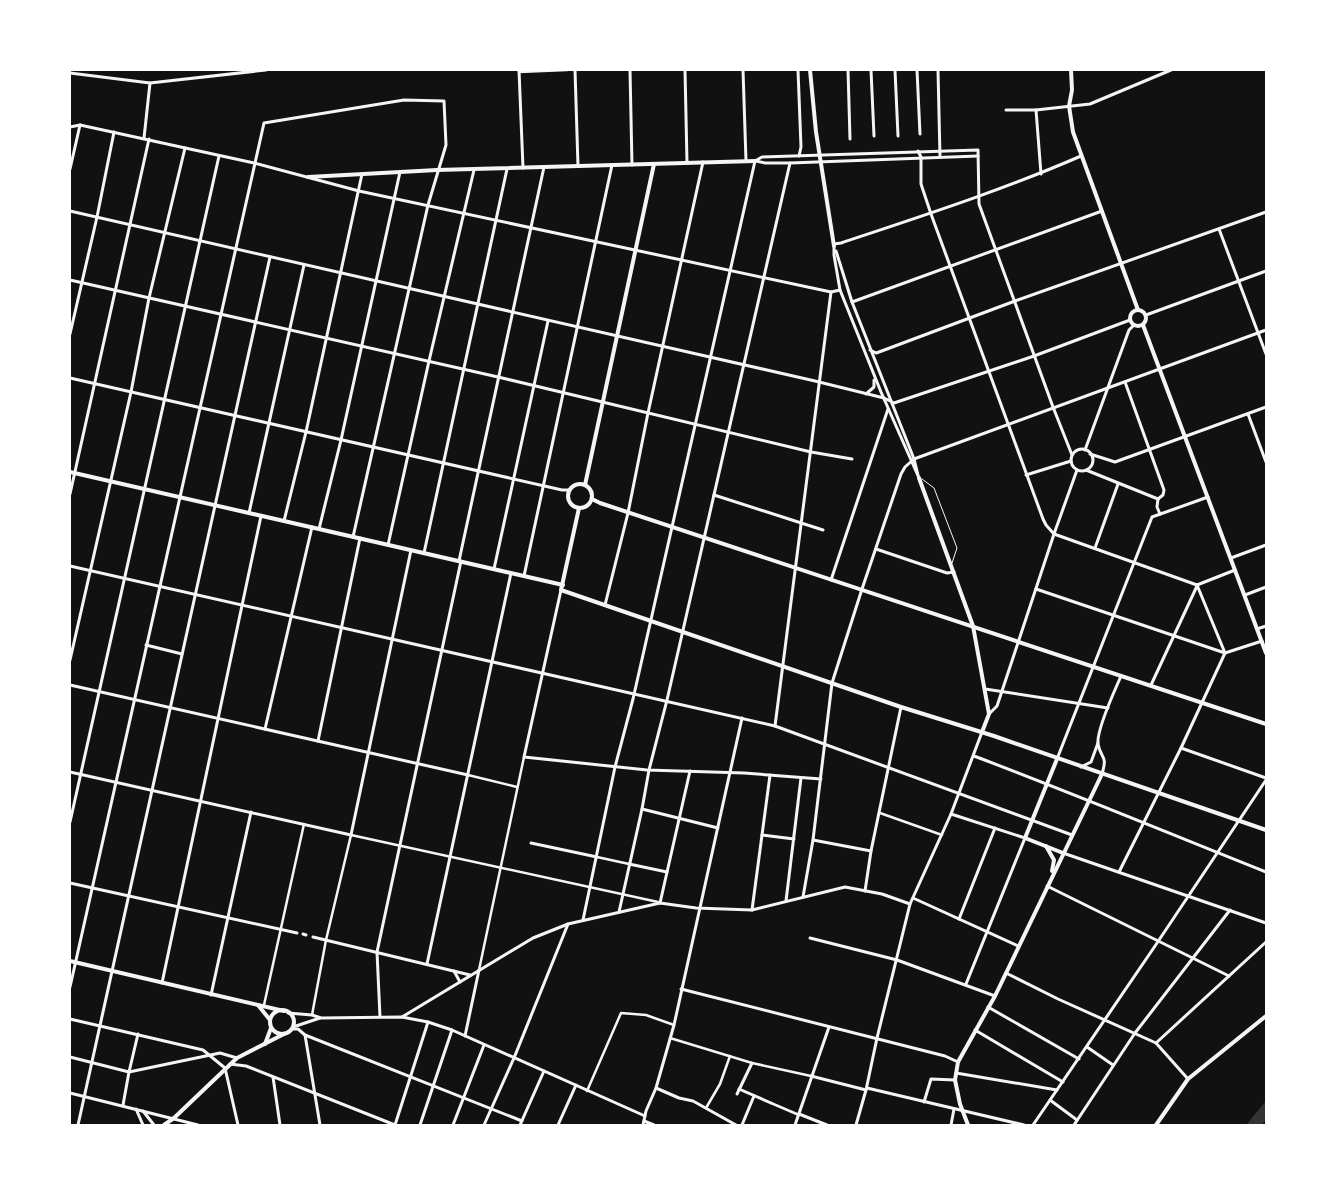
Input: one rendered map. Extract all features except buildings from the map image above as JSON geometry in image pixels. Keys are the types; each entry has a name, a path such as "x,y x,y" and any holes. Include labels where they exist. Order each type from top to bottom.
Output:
{"street":[{"path":"70,73 150,83 266,70"},
{"path":"523,168 519,71 567,70"},
{"path":"575,70 578,166"},
{"path":"630,70 632,165"},
{"path":"685,70 687,163"},
{"path":"743,70 746,160"},
{"path":"798,70 801,147 799,156"},
{"path":"810,70 820,162 834,245 852,302 892,402 973,626 989,714"},
{"path":"848,70 850,139"},
{"path":"871,70 874,136"},
{"path":"895,70 898,136"},
{"path":"917,70 920,134"},
{"path":"938,70 940,157"},
{"path":"1072,70 1072,90 1069,106 1073,132 1138,310 1146,315"},
{"path":"1154,70 1157,76"},
{"path":"1006,110 1036,110 1090,104 1171,70"},
{"path":"144,138 150,83"},
{"path":"70,987 264,123 404,100 444,102 446,144 428,205 396,354 353,537"},
{"path":"1036,110 1042,174"},
{"path":"70,169 80,125"},
{"path":"70,127 80,125 144,138 254,163 359,191 831,292 840,290"},
{"path":"70,334 114,132"},
{"path":"70,494 72,473 95,384 150,140"},
{"path":"70,660 131,392 149,298 185,148"},
{"path":"583,920 616,767 755,161 762,157 978,150 979,204 1072,455 1073,467 1077,470 1086,470 1158,499"},
{"path":"918,151 921,184 931,214 952,266 1026,475 1046,525 1054,534 1197,585 1235,570"},
{"path":"70,822 144,489 166,400 219,156"},
{"path":"308,177 438,170 746,160 765,163 790,163 978,156"},
{"path":"834,245 931,214 979,195 1042,174 1081,156"},
{"path":"605,606 628,512 703,162"},
{"path":"619,912 642,809 648,770 667,700 790,163"},
{"path":"585,485 654,164"},
{"path":"524,576 612,165"},
{"path":"380,1017 377,952 544,167"},
{"path":"424,553 507,169"},
{"path":"388,545 474,170"},
{"path":"319,529 341,440 400,172"},
{"path":"284,521 306,432 362,174"},
{"path":"70,211 819,382 898,403 1034,356 1130,320 1133,312 1138,310"},
{"path":"852,302 1102,211"},
{"path":"870,350 876,353 1015,301 1266,212"},
{"path":"1219,229 1266,354"},
{"path":"834,245 840,290 873,374 912,460"},
{"path":"78,1125 86,1096 270,257"},
{"path":"249,513 304,265"},
{"path":"1146,315 1266,271"},
{"path":"70,280 464,369 811,452 852,459"},
{"path":"775,726 831,292"},
{"path":"1130,320 1138,327 1143,325 1146,315"},
{"path":"494,569 548,321"},
{"path":"1085,450 1129,330 1134,325"},
{"path":"1143,325 1266,653"},
{"path":"803,897 813,840 832,683 901,474 912,460 1266,330"},
{"path":"866,394 874,388 873,374"},
{"path":"70,378 562,490 569,490 575,485 585,485 590,489 592,499 588,506 578,508 572,504 568,498 569,490"},
{"path":"1125,382 1164,490 1163,495 1158,499 1157,507 1160,514"},
{"path":"1072,455 1078,450 1085,450 1090,454 1115,462 1266,407"},
{"path":"831,580 888,409"},
{"path":"1248,414 1266,462"},
{"path":"1086,470 1092,463 1090,454"},
{"path":"1026,475 1071,461"},
{"path":"856,1125 910,904 951,814 989,714 997,706 1077,470"},
{"path":"72,473 563,585"},
{"path":"1095,548 1118,484"},
{"path":"714,495 823,530"},
{"path":"966,984 1152,517 1208,497"},
{"path":"592,499 704,538 1266,724"},
{"path":"465,1036 578,508"},
{"path":"162,983 261,516"},
{"path":"266,729 312,527"},
{"path":"318,741 360,538"},
{"path":"1231,558 1266,545"},
{"path":"876,549 947,573 954,572"},
{"path":"312,1015 326,940 369,753 411,550"},
{"path":"70,566 775,726 1072,835"},
{"path":"427,964 511,573"},
{"path":"1152,685 1197,585"},
{"path":"1119,872 1159,794 1225,653 1197,585"},
{"path":"1244,595 1266,587"},
{"path":"1036,589 1175,634 1225,653 1262,642"},
{"path":"561,590 650,622 901,707 982,732 1266,830"},
{"path":"1257,630 1266,626"},
{"path":"146,645 182,654"},
{"path":"1080,767 1091,762 1108,708 1121,676"},
{"path":"70,685 517,787"},
{"path":"985,689 1108,708"},
{"path":"865,891 901,707"},
{"path":"643,1125 674,1025 742,718"},
{"path":"968,1125 955,1080 958,1062 995,996 1102,774 1106,762 1098,744"},
{"path":"1032,1125 1159,941 1266,779 1181,748"},
{"path":"974,756 1266,872"},
{"path":"524,757 648,770 821,779"},
{"path":"70,772 590,889 660,903 701,908 752,910 786,900 845,887 882,894 910,904"},
{"path":"660,903 690,772"},
{"path":"752,910 770,775"},
{"path":"786,900 801,778"},
{"path":"642,809 718,828"},
{"path":"212,995 251,812"},
{"path":"880,813 942,835"},
{"path":"951,814 1025,838 1063,853 1266,923"},
{"path":"264,1005 304,824"},
{"path":"959,919 995,828"},
{"path":"762,835 794,839"},
{"path":"813,840 872,851"},
{"path":"531,843 667,872"},
{"path":"1046,846 1054,860 1052,875"},
{"path":"70,883 297,933"},
{"path":"1047,886 1229,976"},
{"path":"913,898 1018,946"},
{"path":"402,1017 533,938 568,924 660,903"},
{"path":"1074,1125 1134,1033 1230,910"},
{"path":"484,1125 514,1058 568,924"},
{"path":"313,937 471,975"},
{"path":"810,938 897,960 995,996"},
{"path":"1156,1043 1266,942"},
{"path":"70,961 284,1010 292,1017 292,1028"},
{"path":"453,970 460,982"},
{"path":"1006,973 1058,999 1156,1043 1188,1079"},
{"path":"681,989 829,1028 877,1038 945,1056 958,1062"},
{"path":"258,1005 270,1020 271,1028 265,1044"},
{"path":"988,1006 1078,1059"},
{"path":"270,1020 275,1012 284,1010"},
{"path":"288,1013 312,1015 321,1018"},
{"path":"587,1091 621,1013 646,1015 674,1025"},
{"path":"1156,1125 1188,1079 1266,1016"},
{"path":"164,1125 174,1118 237,1058 292,1028 321,1018 402,1017 428,1022 452,1030 645,1116"},
{"path":"70,1019 203,1050 225,1068 238,1125"},
{"path":"230,1064 246,1066 395,1125 428,1022"},
{"path":"271,1028 278,1034 284,1034"},
{"path":"292,1028 298,1029 305,1035 492,1108 521,1123 544,1072"},
{"path":"795,1125 829,1028"},
{"path":"420,1125 452,1030"},
{"path":"976,1030 1063,1082"},
{"path":"123,1105 138,1034"},
{"path":"305,1035 320,1125"},
{"path":"670,1038 752,1063 1024,1125"},
{"path":"453,1125 484,1045"},
{"path":"1087,1047 1113,1064"},
{"path":"70,1057 129,1072 209,1055 220,1054 237,1058"},
{"path":"706,1108 720,1084 730,1056"},
{"path":"737,1094 752,1063"},
{"path":"956,1073 1057,1090"},
{"path":"273,1077 280,1125"},
{"path":"924,1102 931,1079 955,1080"},
{"path":"558,1125 576,1085"},
{"path":"656,1088 679,1098 693,1101 736,1125"},
{"path":"739,1089 827,1125"},
{"path":"70,1093 198,1125"},
{"path":"742,1125 754,1096"},
{"path":"1050,1100 1077,1120"},
{"path":"136,1109 143,1125"},
{"path":"951,1125 954,1109"},
{"path":"143,1111 154,1125"},
{"path":"644,1120 654,1125"}],"lane":[{"path":"919,478 934,488 957,548 952,564"}],"shaded area":[{"path":"1266,1101 1266,1120 1261,1125 1246,1125"}]}
